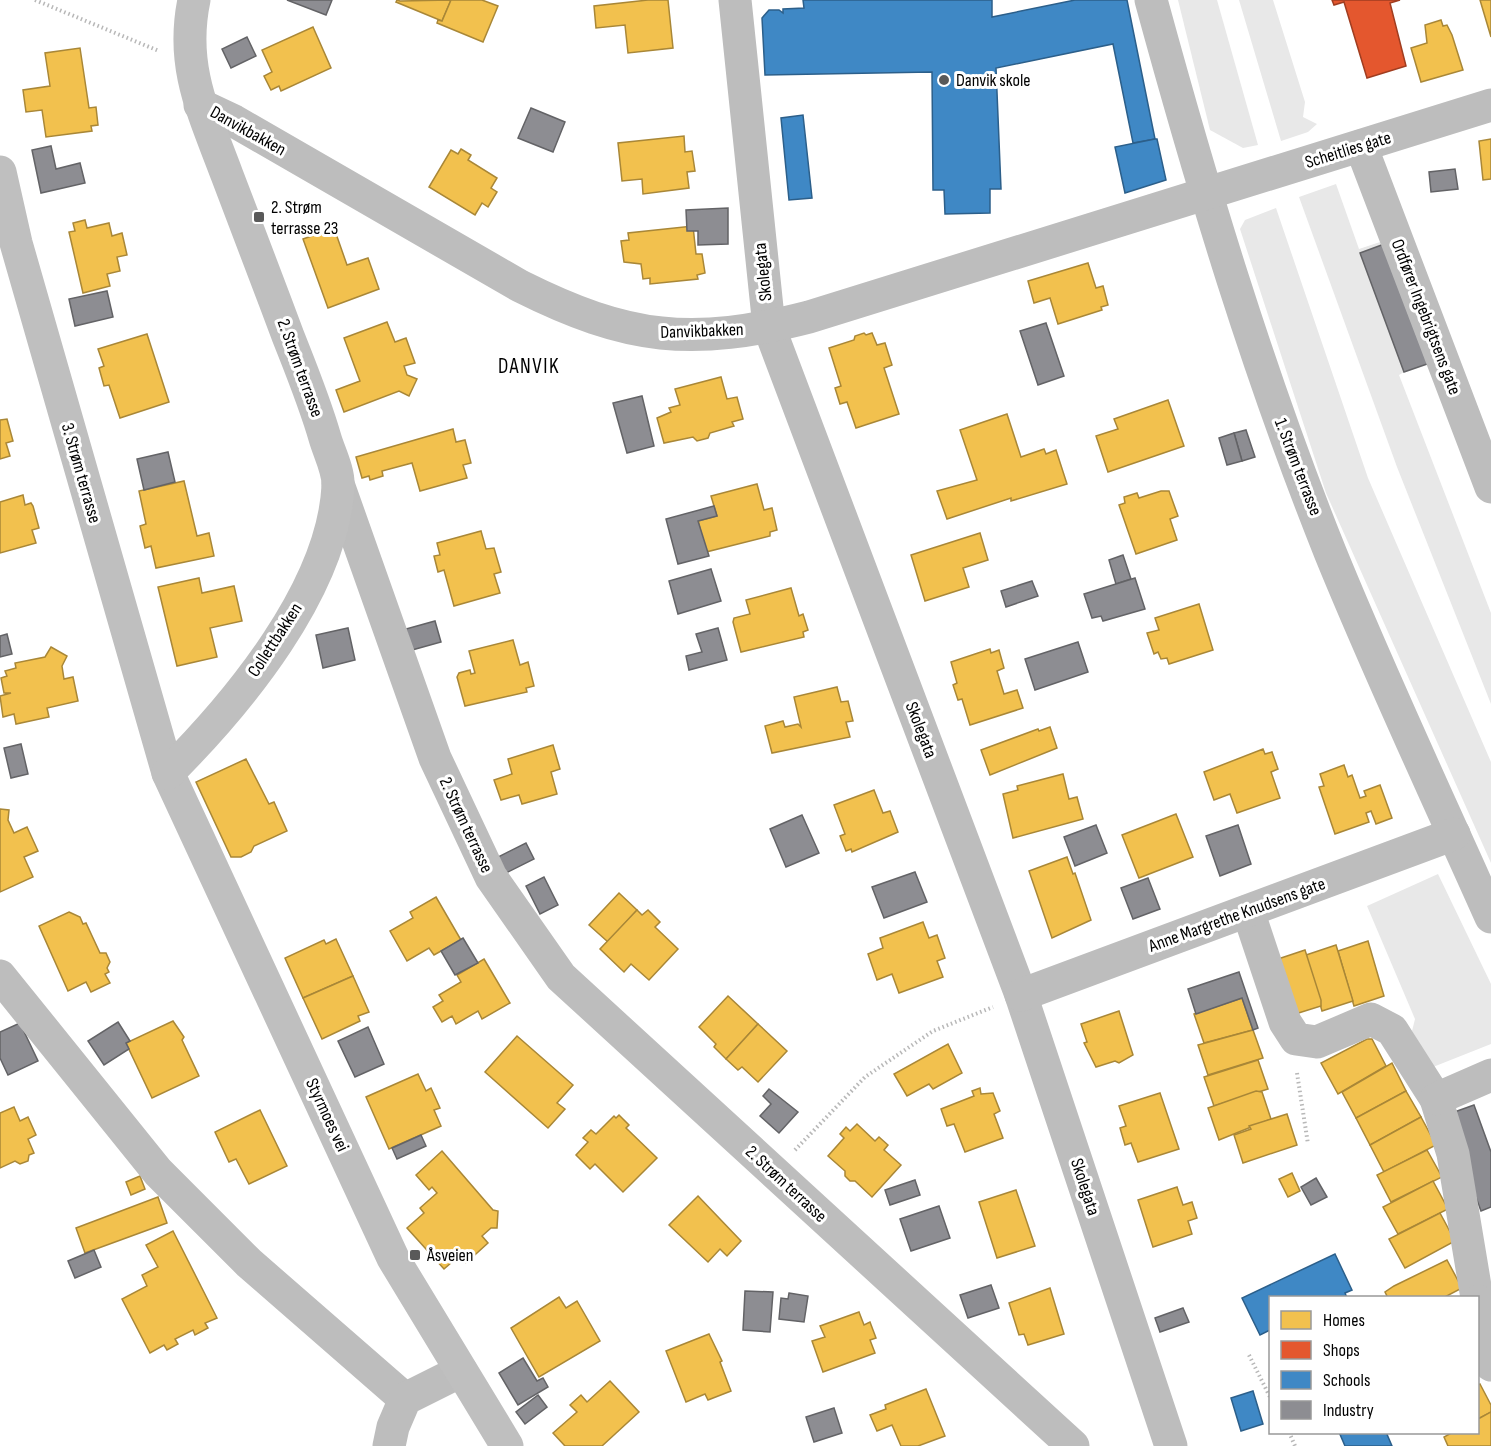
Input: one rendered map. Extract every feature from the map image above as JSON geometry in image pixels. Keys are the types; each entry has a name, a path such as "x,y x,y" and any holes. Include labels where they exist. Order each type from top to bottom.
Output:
{"main road":[{"name":"2. Strøm terrasse","path":"198,4 188,47 200,105 319,416 339,484"},
{"name":"3. Strøm terrasse","path":"0,172 26,277 168,773"},
{"name":"Collettbakken","path":"168,773 228,707 285,629 308,589 321,557 331,524 339,484"},
{"name":"Styrmoes vei","path":"168,773 393,1258 507,1446"}],"street":[{"name":"Skolegata","path":"735,0 769,327 1021,995 1171,1446"},
{"name":"1. Strøm terrasse","path":"1151,0 1205,195 1268,386 1330,552 1491,917"},
{"name":"Danvikbakken","path":"200,105 234,122 520,286 566,309 634,331 675,336 769,327 1205,195"},
{"name":"Scheitlies gate","path":"1205,195 1491,105"},
{"name":"Ordfører Ingebrigtsens gate","path":"1361,146 1491,487"},
{"name":"2. Strøm terrasse","path":"339,484 435,758 491,877 561,977 1073,1446"},
{"name":"Anne Margrethe Knudsens gate","path":"1021,995 1454,834"},
{"path":"1248,911 1285,1022 1296,1039 1317,1042 1371,1019 1392,1030 1436,1099 1453,1154 1477,1296"},
{"path":"0,976 158,1172 249,1263 405,1399"},
{"path":"1436,1099 1491,1075"},
{"path":"1479,1311 1487,1357 1491,1365"},
{"path":"389,1446 393,1427 405,1399 461,1371"}],"path":[{"path":"35,0 167,54"},
{"path":"774,1172 865,1077 933,1031 1021,995"},
{"path":"1296,1039 1298,1089 1308,1144"},
{"path":"1249,1355 1269,1395"}],"shaded area":[{"path":"1178,0 1217,0 1258,145 1243,148 1210,130"},
{"path":"1239,0 1273,0 1305,102 1303,117 1317,124 1308,132 1281,141"},
{"path":"1336,184 1359,249 1386,240 1387,243 1360,253 1404,372 1399,375 1491,613 1491,704 1397,467 1299,197"},
{"path":"1276,208 1368,478 1491,762 1491,863 1326,493 1240,229 1245,220"},
{"path":"1438,874 1491,984 1491,1044 1433,1067 1412,1031 1415,1019 1367,906"}],"building: Homes":[{"path":"397,0 451,0 442,21 396,2"},
{"path":"451,0 482,0 498,6 483,42 437,23 438,20 442,21"},
{"path":"668,0 673,48 628,53 625,25 596,28 594,6"},
{"path":"1480,0 1491,0 1491,37"},
{"path":"1441,20 1443,26 1447,25 1452,35 1463,70 1421,82 1411,48 1427,43 1425,25"},
{"path":"313,27 331,68 281,91 279,86 271,90 264,76 272,72 262,50"},
{"path":"80,48 89,108 96,107 98,125 91,126 92,131 46,137 42,110 26,112 23,90 50,86 45,53"},
{"path":"684,136 685,152 692,151 695,171 687,172 689,188 643,194 642,179 622,181 618,143"},
{"path":"1491,139 1491,179 1483,180 1479,141"},
{"path":"461,149 471,155 468,160 497,178 491,188 497,192 488,207 482,203 475,215 429,187 451,150 458,154"},
{"path":"85,220 87,228 109,223 112,236 122,233 127,255 117,257 120,271 107,274 110,286 83,293 69,232 75,231 73,223"},
{"path":"693,226 696,254 702,254 705,273 697,275 698,279 650,284 650,278 643,279 641,264 624,262 621,241 629,240 628,233"},
{"path":"334,228 347,265 368,258 379,289 328,308 303,239"},
{"path":"1088,263 1096,288 1103,286 1108,305 1101,307 1102,310 1058,324 1050,298 1034,303 1028,281"},
{"path":"387,322 395,342 406,338 415,363 404,366 407,375 417,379 409,396 399,391 344,412 336,390 360,381 344,338"},
{"path":"864,333 866,335 872,333 877,345 885,343 892,365 884,368 899,414 856,428 847,402 840,404 835,388 841,386 829,348 854,340 855,336"},
{"path":"147,334 169,402 120,418 109,385 104,386 99,368 104,366 98,349"},
{"path":"721,377 727,399 737,397 743,419 732,422 734,426 710,433 708,438 697,441 693,437 664,443 657,418 671,412 669,408 680,405 675,389"},
{"path":"1168,400 1184,446 1108,472 1096,436 1118,429 1114,419"},
{"path":"1007,414 1021,457 1044,449 1046,454 1056,450 1067,484 1011,501 1011,498 947,519 937,491 977,480 960,430"},
{"path":"7,419 13,441 6,443 10,456 0,459 0,420"},
{"path":"453,429 456,442 465,440 471,463 463,465 467,478 420,491 412,463 382,471 383,476 370,480 369,476 362,478 356,457"},
{"path":"184,481 197,536 209,533 214,556 156,568 151,546 145,548 140,526 146,524 139,491"},
{"path":"757,484 764,510 772,508 777,530 770,532 770,536 706,552 698,521 717,516 711,496"},
{"path":"1161,491 1169,491 1178,516 1170,519 1177,540 1136,554 1119,505 1125,503 1124,497 1137,493 1139,498"},
{"path":"23,495 25,505 31,503 33,506 39,528 32,530 36,543 0,553 0,502"},
{"path":"481,531 486,549 494,548 501,572 494,574 500,593 454,606 444,570 438,572 434,556 440,555 437,543"},
{"path":"980,533 988,560 963,568 969,587 925,601 911,555"},
{"path":"199,578 202,593 234,586 242,621 210,628 217,657 177,666 158,587"},
{"path":"791,588 799,616 803,614 808,630 803,632 804,637 741,652 733,622 734,618 750,614 746,600"},
{"path":"1199,604 1213,650 1169,664 1167,658 1161,659 1158,652 1154,654 1147,633 1159,630 1155,618"},
{"path":"513,640 520,665 528,662 534,686 526,688 527,692 465,706 457,677 459,673 470,670 471,674 475,673 469,651"},
{"path":"51,647 67,656 62,666 64,679 73,677 78,701 47,708 49,717 16,724 14,714 3,717 0,696 11,693 4,693 1,678 7,676 5,671 16,668 15,663 45,657"},
{"path":"990,649 991,653 999,650 1004,668 997,671 1004,694 1017,690 1023,708 970,725 962,699 958,700 953,685 957,683 951,662"},
{"path":"837,687 841,702 848,701 853,721 846,722 850,737 772,753 765,726 783,721 785,727 798,724 801,727 794,697"},
{"path":"1050,727 1057,748 990,775 981,750 1038,729 1039,731"},
{"path":"553,745 560,769 551,772 557,794 522,804 519,795 501,800 494,780 512,774 508,759"},
{"path":"1263,749 1265,754 1272,752 1278,769 1271,772 1280,798 1237,813 1230,794 1214,800 1204,772"},
{"path":"246,759 269,804 274,802 287,831 254,846 251,852 241,857 231,857 196,782"},
{"path":"1344,765 1348,777 1352,775 1360,798 1366,796 1364,791 1380,785 1392,818 1376,824 1371,811 1366,813 1369,822 1335,834 1319,787 1324,786 1320,774"},
{"path":"1063,774 1069,799 1077,797 1083,819 1013,838 1003,794 1018,790 1017,786"},
{"path":"874,790 883,813 890,811 898,832 852,852 851,849 846,851 840,836 845,834 834,805"},
{"path":"0,809 9,810 8,820 14,833 27,827 38,851 24,857 33,877 0,892"},
{"path":"1176,814 1193,857 1139,878 1122,835"},
{"path":"1067,857 1091,920 1052,938 1029,871"},
{"path":"619,893 637,910 608,942 589,925"},
{"path":"436,897 461,940 434,955 429,948 407,961 390,931 413,918 410,912"},
{"path":"637,910 642,915 648,910 660,922 655,927 678,949 649,980 631,964 624,972 600,949"},
{"path":"69,912 80,917 83,924 86,923 100,953 106,953 110,962 107,968 109,972 105,974 110,983 91,992 86,982 68,991 39,926"},
{"path":"923,922 929,938 937,935 945,958 937,961 943,977 899,993 892,974 877,980 868,954 883,948 880,938"},
{"path":"336,939 353,976 303,998 285,958 324,940 326,944"},
{"path":"1368,941 1384,996 1354,1006 1338,951"},
{"path":"1336,945 1353,1001 1322,1011 1306,955"},
{"path":"1305,950 1321,1006 1292,1015 1272,961"},
{"path":"484,959 510,1003 482,1019 478,1011 456,1024 452,1016 442,1022 433,1007 443,1001 439,995 461,982 457,975"},
{"path":"353,976 369,1012 358,1016 360,1021 322,1039 303,998"},
{"path":"728,996 758,1024 726,1059 714,1047 716,1044 699,1027"},
{"path":"1242,998 1253,1030 1204,1043 1194,1014"},
{"path":"1119,1011 1133,1055 1119,1063 1115,1061 1096,1067 1084,1043 1087,1042 1081,1024"},
{"path":"173,1021 184,1037 182,1040 199,1076 152,1098 126,1043"},
{"path":"758,1024 787,1051 758,1082 742,1067 738,1070 726,1059"},
{"path":"1253,1030 1263,1058 1208,1075 1198,1045"},
{"path":"517,1036 573,1085 557,1103 565,1109 548,1128 485,1072"},
{"path":"1367,1039 1372,1039 1386,1066 1338,1094 1321,1063"},
{"path":"948,1044 962,1073 933,1089 929,1084 907,1096 894,1074"},
{"path":"1258,1060 1268,1089 1214,1106 1204,1077"},
{"path":"1392,1063 1406,1091 1356,1118 1342,1092"},
{"path":"418,1074 426,1091 431,1088 440,1108 434,1110 441,1126 389,1149 366,1097"},
{"path":"980,1088 981,1094 993,1093 1000,1111 994,1114 1003,1138 965,1152 954,1124 947,1126 941,1109 974,1096 972,1091"},
{"path":"1256,1091 1262,1092 1271,1119 1219,1140 1208,1108"},
{"path":"1406,1091 1421,1117 1370,1145 1356,1118"},
{"path":"1160,1093 1179,1149 1138,1162 1131,1143 1125,1145 1120,1128 1126,1126 1119,1106"},
{"path":"14,1107 20,1121 28,1117 36,1135 28,1139 34,1153 29,1155 28,1161 20,1164 15,1161 0,1168 0,1113"},
{"path":"260,1110 287,1166 249,1184 236,1159 229,1162 215,1132"},
{"path":"1287,1114 1297,1145 1243,1163 1234,1135 1251,1129 1249,1126"},
{"path":"619,1115 629,1125 626,1128 657,1158 623,1192 595,1164 590,1169 576,1155 588,1142 583,1138 591,1130 596,1134 614,1116 616,1118"},
{"path":"1421,1117 1436,1145 1384,1172 1370,1145"},
{"path":"857,1124 875,1141 879,1137 888,1145 884,1150 901,1165 872,1197 855,1181 850,1181 845,1176 845,1171 828,1156 844,1138 840,1134 846,1127 850,1131"},
{"path":"1427,1150 1442,1177 1391,1202 1377,1175"},
{"path":"442,1151 493,1210 498,1211 497,1228 491,1228 482,1236 488,1243 466,1263 459,1256 444,1269 407,1228 424,1213 420,1208 437,1193 432,1187 429,1190 416,1175"},
{"path":"1292,1173 1300,1191 1288,1197 1279,1179"},
{"path":"140,1176 145,1189 131,1195 126,1182"},
{"path":"1433,1181 1448,1209 1398,1234 1383,1207"},
{"path":"1177,1187 1183,1205 1192,1202 1197,1218 1188,1221 1192,1234 1153,1247 1138,1200"},
{"path":"1016,1190 1035,1246 997,1258 979,1202"},
{"path":"698,1196 741,1241 727,1256 720,1249 708,1262 669,1225"},
{"path":"158,1197 167,1223 85,1253 76,1228"},
{"path":"1440,1213 1455,1241 1405,1268 1389,1239"},
{"path":"173,1231 217,1318 205,1323 208,1328 195,1335 193,1330 175,1339 178,1344 167,1350 164,1345 150,1353 122,1299 147,1286 142,1275 158,1267 146,1245"},
{"path":"1447,1260 1462,1288 1447,1296 1387,1296 1385,1292"},
{"path":"1050,1288 1064,1334 1028,1345 1024,1334 1019,1335 1009,1303"},
{"path":"559,1297 566,1308 577,1301 600,1341 539,1377 511,1328"},
{"path":"859,1312 864,1325 870,1322 876,1338 870,1340 875,1353 823,1372 812,1341 825,1337 820,1326"},
{"path":"709,1334 722,1361 720,1362 731,1391 708,1400 705,1394 686,1402 666,1351"},
{"path":"610,1381 639,1412 602,1446 565,1446 553,1433 577,1412 570,1405 581,1395 587,1402"},
{"path":"1479,1384 1491,1405 1491,1412 1479,1418"},
{"path":"926,1389 945,1436 918,1446 901,1446 892,1425 877,1431 870,1415 886,1409 885,1405"},
{"path":"1491,1412 1491,1446 1448,1446 1444,1437 1449,1434 1479,1434 1479,1418"}],"building: Shops":[{"path":"1332,0 1400,0 1390,3 1406,66 1367,78 1344,2 1334,5"}],"building: Schools":[{"name":"Danvik skole","path":"803,0 992,0 992,17 1075,0 1127,0 1155,139 1133,143 1113,44 996,68 1001,189 990,189 990,213 945,214 944,190 933,190 932,72 765,75 762,18 769,10 779,10 783,13 783,9 804,8"},
{"path":"803,115 812,198 789,200 781,118"},
{"path":"1157,139 1166,180 1125,193 1115,147"},
{"path":"1335,1254 1352,1290 1345,1293 1346,1296 1269,1296 1269,1330 1260,1335 1242,1298"},
{"path":"1253,1391 1263,1424 1241,1431 1231,1398"},
{"path":"1340,1434 1387,1434 1392,1446 1345,1446"}],"building: Industry":[{"path":"287,0 332,0 326,15"},
{"path":"247,37 256,56 231,68 222,49"},
{"path":"531,108 565,122 553,152 518,138"},
{"path":"51,146 56,169 80,163 85,183 41,193 32,150"},
{"path":"1455,169 1458,189 1431,192 1429,172"},
{"path":"728,208 728,244 698,245 698,231 687,231 686,210"},
{"path":"1387,243 1430,363 1404,372 1360,253"},
{"path":"107,291 113,317 75,326 69,299"},
{"path":"1046,323 1064,376 1038,385 1020,331"},
{"path":"642,396 654,446 627,453 613,403"},
{"path":"1246,430 1255,457 1242,461 1234,433"},
{"path":"1234,433 1242,461 1227,465 1219,438"},
{"path":"168,452 175,482 144,490 137,459"},
{"path":"714,506 717,516 698,521 709,556 678,564 666,519"},
{"path":"1123,555 1131,579 1116,584 1109,560"},
{"path":"711,569 721,601 678,614 669,581"},
{"path":"1135,578 1145,609 1103,621 1101,616 1092,618 1084,594"},
{"path":"1032,581 1038,596 1006,607 1001,591"},
{"path":"435,621 441,642 412,650 406,629"},
{"path":"348,628 355,660 323,668 316,635"},
{"path":"718,628 727,660 689,670 686,656 702,652 696,634"},
{"path":"7,634 12,654 0,657 0,636"},
{"path":"1078,642 1088,672 1035,690 1025,659"},
{"path":"21,744 28,774 11,778 4,748"},
{"path":"802,815 819,853 786,867 770,829"},
{"path":"1096,825 1107,853 1075,866 1064,837"},
{"path":"1238,825 1251,864 1220,876 1206,836"},
{"path":"526,843 534,859 506,873 498,857"},
{"path":"915,872 927,902 884,918 872,887"},
{"path":"544,877 558,905 540,914 526,886"},
{"path":"1148,878 1160,909 1133,919 1121,888"},
{"path":"463,938 478,963 455,975 441,951"},
{"path":"1239,972 1258,1028 1253,1030 1242,998 1196,1014 1188,989"},
{"path":"118,1022 130,1041 126,1043 129,1049 104,1065 88,1041"},
{"path":"20,1023 38,1061 8,1075 0,1058 0,1032"},
{"path":"368,1027 384,1064 355,1077 338,1041"},
{"path":"769,1089 798,1112 779,1133 760,1116 771,1104 763,1096"},
{"path":"1474,1105 1491,1152 1491,1207 1481,1211 1446,1115"},
{"path":"421,1135 426,1146 397,1159 392,1148"},
{"path":"1316,1178 1327,1197 1311,1205 1301,1187"},
{"path":"915,1180 920,1195 890,1205 885,1190"},
{"path":"939,1206 950,1238 911,1251 900,1219"},
{"path":"94,1250 101,1267 75,1278 68,1261"},
{"path":"991,1285 999,1308 968,1318 960,1295"},
{"path":"745,1291 773,1292 770,1332 743,1330"},
{"path":"789,1293 808,1296 804,1322 779,1319 781,1298 788,1299"},
{"path":"1183,1308 1189,1322 1160,1332 1155,1318"},
{"path":"523,1358 537,1381 543,1378 548,1387 518,1405 499,1373"},
{"path":"538,1395 547,1407 525,1424 516,1412"},
{"path":"834,1408 842,1433 814,1442 806,1417"}],"place":[{"name":"Danvik skole","path":"944,80"},
{"name":"2. Strøm terrasse 23","path":"259,217"},
{"name":"Åsveien","path":"415,1255"}],"district":[{"name":"DANVIK","path":"529,366"}]}
